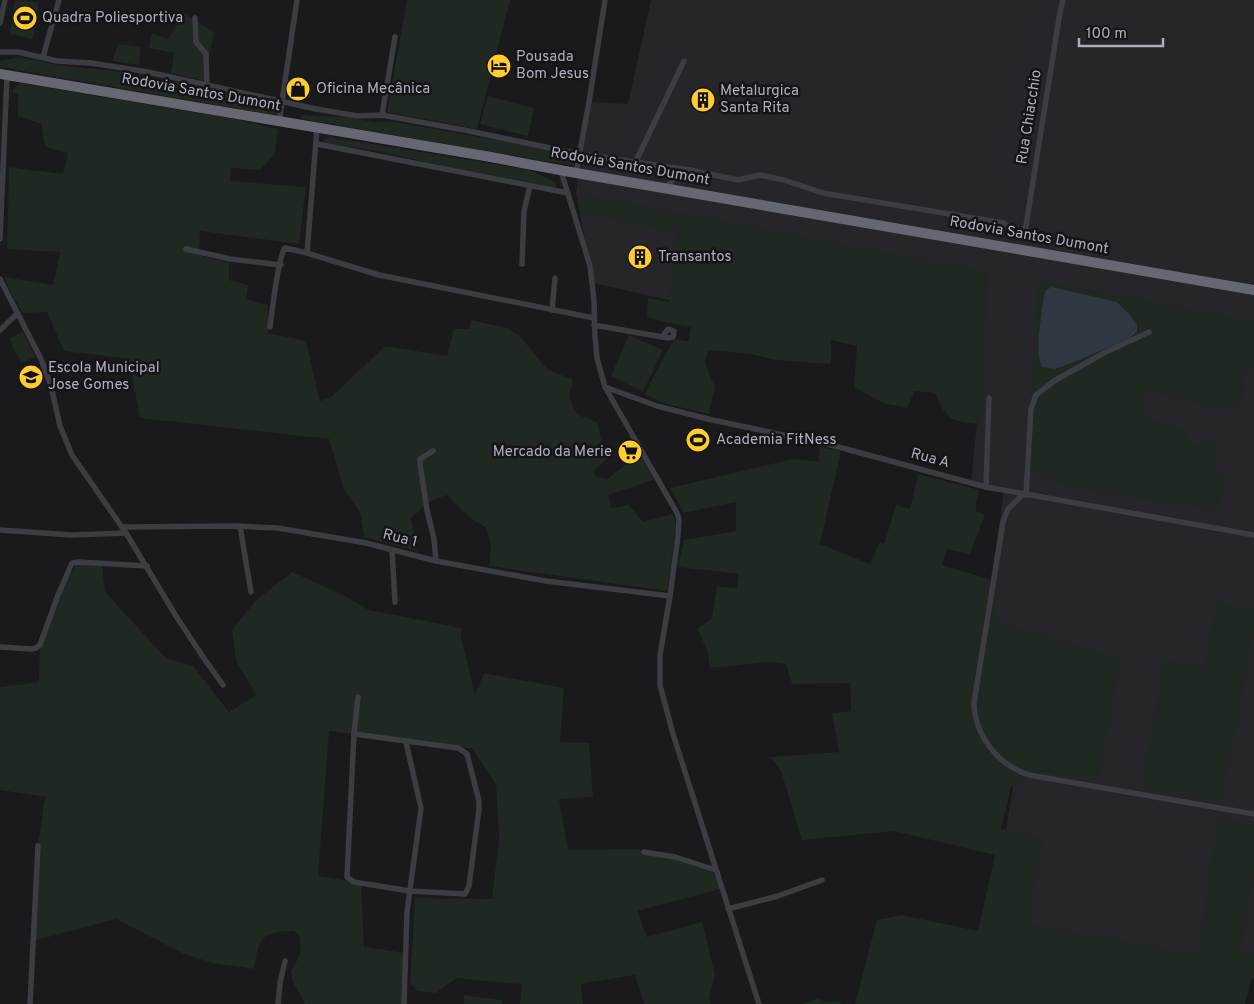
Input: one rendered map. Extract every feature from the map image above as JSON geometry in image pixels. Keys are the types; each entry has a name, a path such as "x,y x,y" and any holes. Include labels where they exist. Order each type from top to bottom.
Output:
{"highway":[{"name":"Rodovia Santos Dumont","path":"4,75 485,156 576,174 1254,290"}],"street":[{"path":"0,23 6,0"},
{"path":"43,57 59,0"},
{"path":"279,122 297,0"},
{"path":"576,174 605,0"},
{"name":"Rua Chiacchio","path":"690,170 738,180 766,176 823,193 1001,223 1024,238 1063,0"},
{"path":"195,18 196,42 206,54 207,85"},
{"path":"382,115 395,37"},
{"path":"0,52 18,52 57,61 91,63 148,72 283,102 358,116 382,115 487,134 579,154 690,170"},
{"path":"635,163 684,61"},
{"path":"0,240 4,75"},
{"path":"307,253 317,128"},
{"path":"317,144 568,193"},
{"path":"664,189 678,175 690,170"},
{"path":"561,171 590,266 597,358 605,387 677,512 679,531 660,655 660,686 673,734 759,1004"},
{"path":"522,264 524,211 530,186"},
{"path":"270,327 275,288 285,248 379,275 594,318"},
{"path":"186,249 230,259 281,265"},
{"path":"552,310 555,278"},
{"path":"0,279 41,359 51,386 64,440 72,455 126,533 176,616 223,685"},
{"path":"0,330 18,313"},
{"path":"594,325 662,337"},
{"path":"1149,332 1070,372 1041,390 1032,403 1024,495 1008,509 1003,522 975,695 975,716 986,742 1002,760 1016,770 1029,774 1254,814"},
{"name":"Rua A","path":"605,387 657,406 708,419 835,446 986,487 1254,535"},
{"path":"986,487 989,398"},
{"path":"433,451 420,460 420,464 427,510 434,539 436,561"},
{"path":"240,526 251,592"},
{"name":"Rua 1","path":"122,527 240,526 278,528 312,533 436,561 546,581 670,596"},
{"path":"0,530 72,535 126,533"},
{"path":"392,550 395,602"},
{"path":"0,647 36,648 40,645 72,563 146,566"},
{"path":"354,734 450,747 465,751 479,801 467,892 463,894 410,891 354,882 347,878 354,734 358,697"},
{"path":"404,1004 406,928 421,808 406,742"},
{"path":"30,1004 38,846"},
{"path":"644,852 675,858 716,870"},
{"path":"728,909 778,896 822,880"},
{"path":"278,1004 280,983 286,961"}],"shaded area":[{"name":"Quadra Poliesportiva","path":"15,0 39,2 33,39 10,34"},
{"path":"407,0 510,0 477,129 387,112"},
{"path":"651,0 1254,0 1254,979 990,923 1016,770 974,703 1004,491 971,483 982,370 593,283 576,193 589,102 628,104"},
{"path":"183,13 214,32 204,81 171,73 174,53 149,48 152,33 167,39"},
{"path":"118,44 141,47 139,65 112,61"},
{"path":"14,58 147,76 268,101 280,108 279,116 0,67 0,61"},
{"path":"20,83 238,120 278,129 275,154 260,170 231,168 230,181 306,187 299,244 200,231 199,255 229,263 229,280 248,285 246,299 268,305 268,333 306,341 320,401 331,397 385,346 447,356 454,329 470,329 471,320 507,328 521,337 547,369 573,380 569,397 575,411 598,424 601,439 611,456 593,471 595,476 607,479 640,454 654,480 608,495 612,508 629,505 643,522 672,514 676,522 668,589 666,591 489,566 491,545 486,528 469,517 447,495 432,500 411,518 417,551 364,537 360,512 344,490 329,439 140,418 129,359 64,351 47,312 23,313 4,277 53,285 60,252 7,249 9,167 63,174 68,153 45,147 41,124 18,116 18,95 12,90"},
{"path":"488,96 534,108 528,136 480,124"},
{"path":"299,115 395,122 540,148 561,154 576,162 576,165 302,119"},
{"path":"330,137 530,170 555,182 556,188 379,151 323,143 323,140"},
{"path":"578,194 988,273 980,424 962,422 951,418 943,409 935,393 915,391 907,408 883,403 854,387 857,346 831,340 831,364 776,360 750,354 708,350 705,363 715,388 709,414 666,404 644,394 674,339 688,341 691,327 647,317 648,298 669,302 677,232 582,213"},
{"path":"1038,281 1254,322 1254,367 1251,366 1240,374 1244,389 1239,403 1206,404 1156,392 1144,393 1141,417 1185,431 1189,442 1194,446 1217,442 1215,472 1225,479 1218,506 1215,509 1087,490 1068,486 1033,472 1031,439"},
{"path":"23,332 36,357 21,363 9,338"},
{"path":"629,335 663,350 643,392 611,376"},
{"path":"820,447 841,451 820,544 870,564 880,542 884,544 896,505 910,509 918,474 980,490 976,511 985,515 970,554 947,549 942,565 989,579 997,623 1120,659 1098,782 1039,771 1011,787 1001,829 1044,839 1027,924 1198,956 1219,817 1254,827 1254,868 1240,953 1254,955 1254,969 1245,1004 855,1004 877,920 902,915 978,931 995,855 894,831 802,840 781,771 770,757 839,752 832,713 851,711 850,683 792,684 786,664 770,662 710,668 707,649 697,629 712,618 717,587 737,588 739,574 678,567 684,540 736,531 736,502 684,513 670,488 793,459 818,462"},
{"path":"78,562 102,564 105,592 166,658 193,666 229,712 256,695 236,661 232,630 256,600 292,572 343,595 369,610 461,628 461,637 475,695 484,673 564,688 560,742 589,743 593,797 559,799 568,850 638,849 713,871 720,889 637,911 647,937 702,922 715,975 709,998 712,1004 644,1004 635,975 584,983 581,985 583,1004 520,1004 522,984 457,978 436,993 418,991 410,983 415,898 492,899 499,838 496,785 472,748 458,748 329,731 318,876 361,883 364,947 406,953 404,1004 305,1004 293,982 291,971 301,953 299,936 294,931 275,933 264,938 260,943 254,969 213,963 184,954 116,919 33,941 38,846 45,797 0,790 0,687 39,682 40,645 58,595"},
{"path":"1217,603 1254,610 1254,628 1222,800 1142,789 1164,660 1205,667"},
{"path":"464,995 502,1000 502,1004 464,1004"},
{"path":"818,998 825,1002 839,1001 841,1004 804,1004"}],"water":[{"path":"1052,287 1117,302 1137,325 1137,331 1129,339 1064,366 1054,369 1042,367 1039,351 1040,322 1046,290"}],"place":[{"name":"Quadra Poliesportiva","path":"25,18"},
{"name":"Pousada Bom Jesus","path":"499,66"},
{"name":"Oficina Mecânica","path":"298,89"},
{"name":"Metalurgica Santa Rita","path":"703,100"},
{"name":"Transantos","path":"640,257"},
{"name":"Escola Municipal Jose Gomes","path":"31,377"},
{"name":"Academia FitNess","path":"698,440"},
{"name":"Mercado da Merie","path":"630,452"}]}
